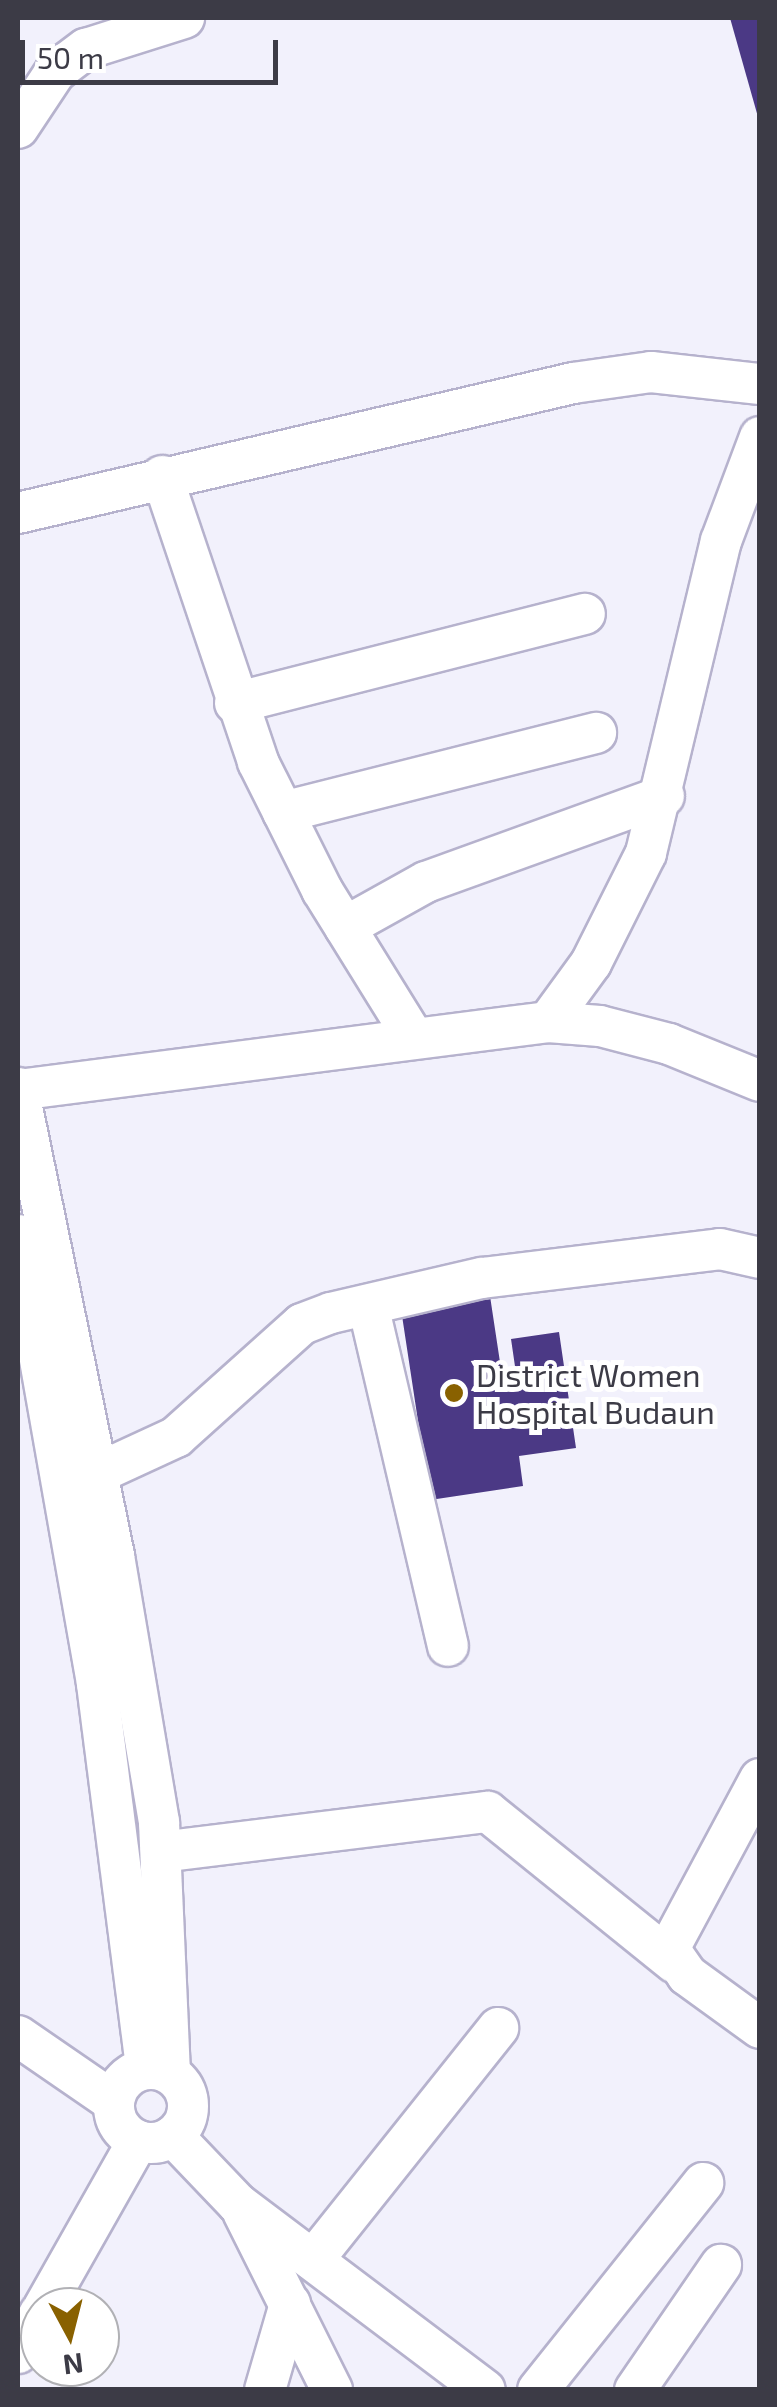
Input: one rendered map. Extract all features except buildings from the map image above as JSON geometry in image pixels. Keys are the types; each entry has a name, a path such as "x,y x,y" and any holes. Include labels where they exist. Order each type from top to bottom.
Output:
{"street":[{"path":"18,128 56,72 86,49 184,18"},
{"path":"18,513 162,476 612,378 651,372 760,384"},
{"path":"548,1022 623,904 664,796 721,541 760,438"},
{"path":"162,476 235,704 283,812 345,927 413,1037"},
{"path":"235,704 586,614"},
{"path":"283,812 596,733"},
{"path":"345,927 426,882 664,796"},
{"path":"158,2072 161,1852 98,1473 25,1149 18,1089 548,1022 600,1026 756,1071"},
{"path":"18,1234 97,1684 158,2072 189,2104 156,2139 57,2287"},
{"path":"98,1473 176,1437 302,1324 482,1278 705,1251 760,1258"},
{"path":"368,1305 448,1646"},
{"path":"674,1962 670,1948 676,1930 760,1779"},
{"path":"161,1852 488,1812 760,2028"},
{"path":"313,2260 498,2028"},
{"path":"18,2036 114,2102"},
{"path":"158,2072 125,2080 114,2102 120,2126 156,2139 485,2390"},
{"path":"538,2390 703,2183"},
{"path":"238,2204 332,2390"},
{"path":"635,2390 721,2266"},
{"path":"266,2390 290,2304"}],"place":[{"name":"District Women Hospital Budaun","path":"454,1393"}]}
